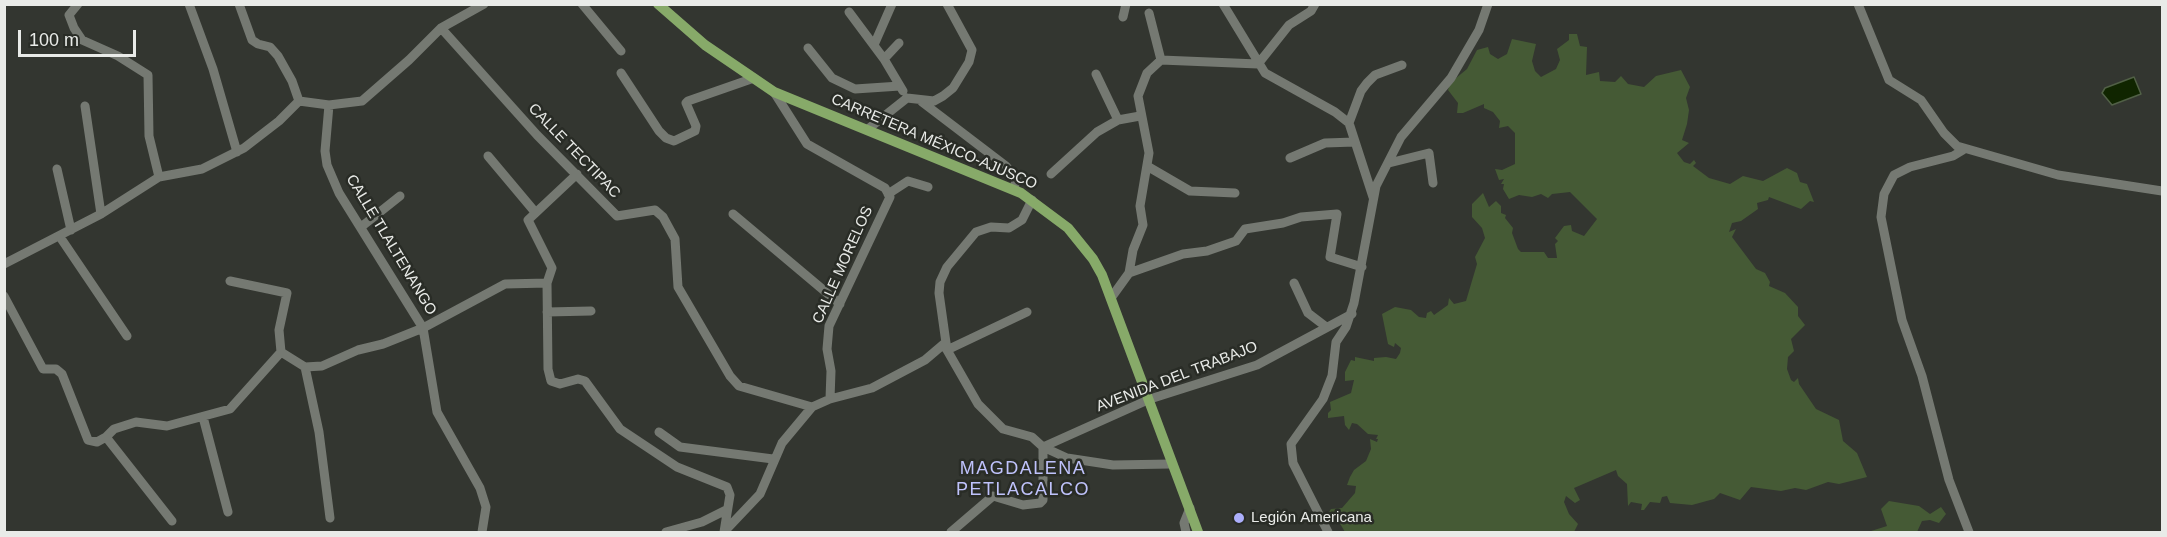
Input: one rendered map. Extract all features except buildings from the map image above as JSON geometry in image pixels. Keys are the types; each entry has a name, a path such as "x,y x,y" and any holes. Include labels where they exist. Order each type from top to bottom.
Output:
{"main road":[{"name":"CARRETERA MÉXICO-AJUSCO","path":"658,4 705,45 774,92 1014,190 1052,214 1083,244 1093,259 1111,298 1198,532"}],"street":[{"path":"78,4 69,15 82,40 118,56 148,75 149,136 159,177"},
{"path":"189,4 213,69 237,152"},
{"path":"239,4 252,40 270,47 278,56 292,81 298,101"},
{"path":"298,101 329,105 362,101 441,28 484,4"},
{"path":"582,4 621,51"},
{"path":"874,45 892,4"},
{"path":"849,12 884,59 907,98 922,102 934,101 953,87 969,62 972,50 947,4"},
{"path":"1123,17 1126,4"},
{"path":"1223,4 1258,64 1275,81 1335,112 1349,123 1374,200"},
{"path":"1258,64 1289,25 1311,11 1315,4"},
{"path":"1328,532 1293,463 1291,444 1323,399 1332,376 1336,342 1352,314 1376,186 1401,137 1451,78 1479,30 1488,4"},
{"path":"1858,4 1889,80 1921,100 1944,133 1964,150 2004,158 2058,175 2163,191"},
{"path":"1149,13 1161,60"},
{"name":"CALLE TECTIPAC","path":"441,28 537,135 617,216 655,210 663,218 675,239 678,287 734,381 739,386 812,407"},
{"path":"884,59 899,43"},
{"path":"808,48 832,78 855,89 900,86"},
{"path":"1111,298 1129,273 1132,250 1143,225 1140,206 1149,153 1140,116 1138,96 1154,64 1161,60 1258,64"},
{"path":"1349,123 1361,91 1367,83 1375,75 1402,65"},
{"path":"621,73 659,130 666,138 674,141 695,131 696,126 686,102 688,100 754,78"},
{"path":"1096,74 1118,120"},
{"name":"CALLE MORELOS","path":"774,92 807,144 885,188 890,197 829,326 827,349 831,371 830,399"},
{"path":"868,129 907,98"},
{"path":"4,264 101,214 159,177 202,169 237,152 258,139 298,101"},
{"path":"922,102 1006,166 1016,179 1014,190"},
{"name":"CALLE TLALTENANGO","path":"329,105 325,151 327,165 339,193 423,328 437,412 480,489 486,507 482,532"},
{"path":"85,106 101,214"},
{"path":"1051,174 1097,132 1118,120 1140,116"},
{"path":"1290,158 1325,143 1355,142"},
{"path":"1964,150 1953,156 1910,167 1894,175 1884,194 1881,216 1902,320 1922,376 1949,480 1969,532"},
{"path":"1389,163 1429,153 1433,183"},
{"path":"488,156 535,212"},
{"path":"1147,166 1190,191 1234,193"},
{"path":"57,169 70,230"},
{"path":"577,174 528,220 552,268 547,283 548,369 551,381 560,384 579,379 588,383 620,429 677,467 727,488 730,495 724,532"},
{"path":"888,194 908,181 928,187"},
{"path":"361,227 400,196"},
{"path":"1032,200 1022,219 1009,228 991,227 976,232 947,267 940,282 939,293 946,346 978,404 1003,429 1032,437 1043,447 1067,458 1081,461 1113,465 1171,464"},
{"path":"733,214 840,304"},
{"path":"1129,273 1183,254 1207,251 1236,241 1245,229 1282,223 1300,217 1336,214 1330,257 1362,267"},
{"path":"60,237 127,336"},
{"path":"4,297 43,369 56,369 62,374 88,440 97,442 114,429 136,422 167,426 230,409 281,352 279,330 287,293 230,281"},
{"path":"281,352 305,367 322,366 358,350 383,344 423,328 505,284 547,283"},
{"path":"1294,283 1308,313 1325,326"},
{"path":"548,312 591,311"},
{"path":"724,532 760,494 773,459 782,443 812,407 830,399 872,388 925,360 946,346 1027,312"},
{"name":"AVENIDA DEL TRABAJO","path":"1043,447 1150,399 1257,365 1325,326 1352,314"},
{"path":"305,367 319,432 330,518"},
{"path":"203,417 228,512"},
{"path":"658,432 680,447 773,459"},
{"path":"106,436 172,521"},
{"path":"952,532 993,495 1023,505 1040,503 1044,494 1043,447"},
{"path":"1186,532 1184,523 1190,508"},
{"path":"666,532 702,522 726,510"}],"shaded area":[{"path":"1569,34 1577,34 1580,46 1587,47 1586,75 1599,72 1600,81 1615,82 1621,76 1628,84 1644,87 1656,76 1681,70 1690,87 1686,98 1689,110 1687,124 1682,140 1689,143 1677,153 1684,162 1690,164 1694,160 1696,163 1693,166 1709,178 1730,184 1743,176 1763,181 1787,168 1797,173 1800,182 1807,184 1814,202 1810,201 1801,209 1769,197 1768,200 1757,203 1758,209 1741,221 1732,223 1729,232 1736,229 1732,237 1756,269 1765,273 1770,282 1769,286 1785,293 1798,307 1798,316 1805,325 1791,339 1794,351 1788,357 1787,369 1791,380 1794,382 1798,378 1799,384 1816,409 1839,420 1843,441 1857,453 1867,477 1839,484 1828,482 1806,490 1795,488 1781,491 1751,487 1740,500 1720,493 1714,499 1692,505 1670,503 1667,496 1662,497 1660,503 1650,502 1644,510 1641,510 1642,504 1631,502 1628,506 1627,484 1618,476 1616,470 1574,488 1580,500 1575,503 1566,496 1564,502 1569,514 1578,524 1574,532 1345,532 1339,522 1326,517 1331,509 1342,508 1355,493 1356,486 1347,485 1350,477 1354,470 1366,461 1371,449 1370,439 1377,442 1378,435 1368,434 1357,424 1352,423 1349,430 1345,425 1344,416 1328,418 1328,413 1331,410 1330,402 1351,393 1354,380 1345,381 1345,372 1351,360 1355,361 1355,357 1374,361 1374,358 1396,359 1400,353 1401,348 1395,343 1394,347 1388,344 1382,314 1395,307 1411,310 1419,317 1426,318 1427,313 1431,311 1434,315 1448,305 1449,298 1454,304 1466,301 1477,264 1475,257 1485,238 1482,228 1472,217 1472,204 1483,193 1489,207 1496,201 1501,206 1501,213 1506,215 1505,218 1513,228 1512,233 1521,252 1544,252 1548,258 1557,258 1555,244 1558,241 1555,238 1564,226 1571,225 1572,231 1584,236 1597,219 1570,192 1552,194 1548,198 1541,194 1532,197 1519,195 1509,199 1503,189 1504,184 1501,184 1504,179 1499,180 1495,169 1502,170 1515,164 1515,133 1508,126 1499,128 1500,121 1493,112 1484,108 1484,104 1463,113 1457,113 1458,103 1448,90 1450,83 1467,69 1477,50 1488,47 1490,54 1498,59 1507,54 1512,39 1536,44 1532,61 1535,71 1541,77 1556,69 1560,60 1557,49 1569,40"},
{"path":"2134,77 2141,94 2112,105 2102,93 2105,88"},
{"path":"1889,501 1919,506 1930,514 1941,507 1946,514 1939,523 1930,520 1922,521 1917,532 1868,532 1887,526 1881,509"}],"place":[{"name":"Legión Americana","path":"1239,518"}],"district":[{"name":"MAGDALENA PETLACALCO","path":"1023,479"}]}
